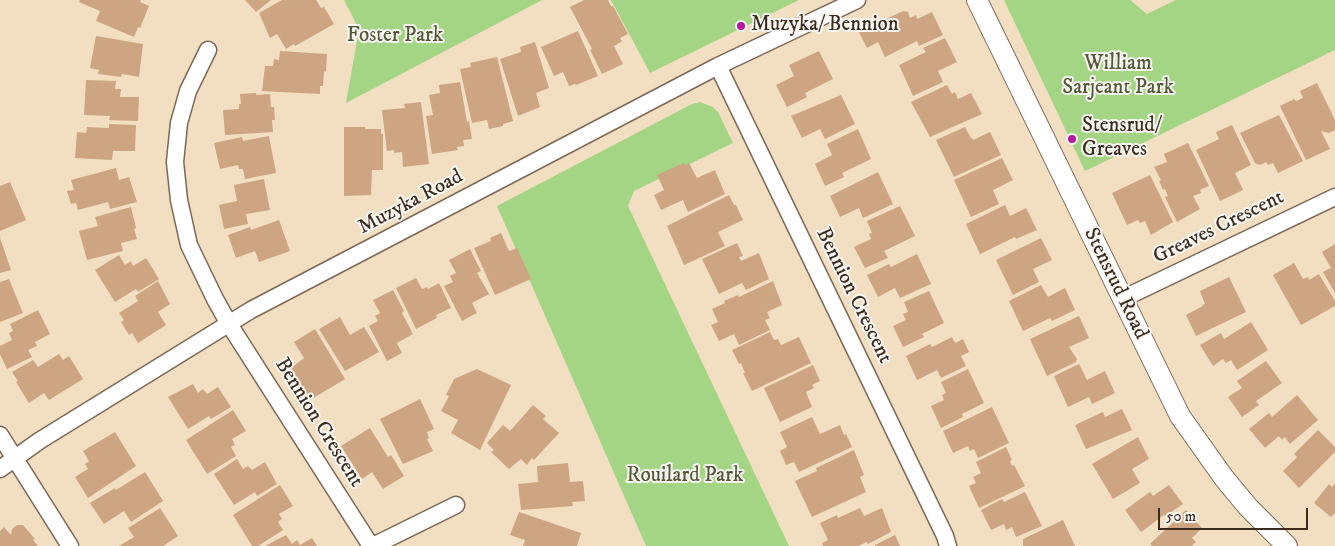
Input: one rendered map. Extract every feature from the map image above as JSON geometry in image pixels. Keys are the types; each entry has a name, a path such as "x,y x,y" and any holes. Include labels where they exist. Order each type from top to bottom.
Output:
{"street":[{"name":"Muzyka Road","path":"0,469 14,457 251,310 718,66 857,0"},
{"name":"Stensrud Road","path":"977,0 1180,416 1224,478 1248,507 1287,546"},
{"name":"Bennion Crescent","path":"208,50 188,91 179,123 175,162 179,200 189,245 229,324 372,546"},
{"name":"Bennion Crescent","path":"718,66 945,536 948,546"},
{"name":"Greaves Crescent","path":"1122,299 1335,196"},
{"path":"0,435 70,546"},
{"path":"372,546 456,505"}],"green space":[{"name":"Foster Park","path":"344,0 542,0 346,103 359,29"},
{"path":"611,0 799,0 650,73"},
{"name":"William Sarjeant Park","path":"1004,0 1130,0 1147,14 1176,0 1335,0 1335,50 1085,171"},
{"name":"Rouilard Park","path":"700,102 713,107 718,112 733,143 634,191 628,206 789,546 646,546 497,206 692,104"}],"building":[{"path":"80,0 141,0 140,2 149,6 134,37 96,21 100,11 79,2"},
{"path":"245,0 271,0 256,12"},
{"path":"282,0 316,0 321,8 324,7 334,24 286,49 277,34 270,38 259,13"},
{"path":"584,0 608,0 628,34 620,38 622,41 614,46 623,64 602,74 590,50 592,49 570,7"},
{"path":"903,11 908,12 910,18 916,15 917,19 932,12 943,35 919,46 917,41 885,57 878,42 867,48 859,32"},
{"path":"578,31 598,76 569,86 563,72 554,76 541,47"},
{"path":"96,36 143,44 139,77 122,74 121,77 98,74 99,70 90,68"},
{"path":"945,38 957,62 938,71 943,82 913,96 899,65 926,52 923,48"},
{"path":"535,42 549,88 536,93 540,107 518,116 500,59 521,52 520,47"},
{"path":"280,51 327,54 326,72 324,71 323,86 320,86 320,94 262,91 265,66 273,66 274,59 279,60"},
{"path":"819,51 833,79 805,93 807,97 787,107 776,85 794,76 789,65"},
{"path":"497,57 513,121 503,124 503,126 489,129 487,120 472,123 460,69 471,67 470,63"},
{"path":"86,80 116,81 115,89 121,89 120,97 139,97 138,121 109,120 110,116 84,115"},
{"path":"460,82 472,139 463,140 464,146 457,147 458,150 432,154 426,116 433,115 429,95 440,93 439,85"},
{"path":"1317,83 1335,120 1335,130 1329,133 1321,131 1330,149 1306,160 1280,106 1294,99 1296,101 1303,98 1300,91"},
{"path":"947,85 952,94 955,92 958,99 971,93 982,114 930,137 911,102"},
{"path":"256,93 256,95 270,94 271,107 274,107 275,120 272,120 273,132 225,135 223,110 239,109 239,104 241,104 240,94"},
{"path":"841,95 855,124 825,139 820,129 802,138 791,116"},
{"path":"421,102 429,164 403,167 402,152 394,153 394,150 387,151 382,110 405,108 404,104"},
{"path":"1279,115 1303,161 1278,173 1273,163 1268,165 1266,162 1260,165 1255,163 1240,133"},
{"path":"109,124 136,125 135,151 113,151 112,160 75,158 77,132 86,133 87,127 109,128"},
{"path":"1232,125 1251,165 1235,173 1243,190 1220,201 1196,150 1219,139 1216,132"},
{"path":"344,127 381,129 381,134 383,134 383,170 372,170 371,195 344,196"},
{"path":"965,127 973,140 990,132 1001,155 954,177 936,140"},
{"path":"858,129 871,159 842,173 844,177 825,186 815,164 832,155 827,144"},
{"path":"269,136 276,173 245,179 243,169 239,169 238,165 220,169 214,143 242,137 243,141"},
{"path":"1188,143 1209,186 1200,190 1201,193 1193,196 1200,209 1177,222 1165,197 1168,196 1165,189 1163,190 1159,181 1161,180 1154,167 1167,162 1164,154"},
{"path":"1002,158 1013,180 993,190 999,204 971,217 954,180"},
{"path":"684,163 685,165 689,163 697,178 715,170 725,194 688,212 683,200 661,210 654,195 664,190 657,175"},
{"path":"116,168 119,180 129,177 137,202 110,209 108,202 78,210 76,203 71,204 67,191 74,190 71,180"},
{"path":"878,172 893,204 863,218 859,208 840,217 830,196"},
{"path":"1150,175 1173,222 1151,235 1145,221 1140,223 1138,220 1127,225 1112,193"},
{"path":"264,179 270,210 246,214 248,224 224,229 219,205 237,201 234,185"},
{"path":"10,182 26,220 0,231 0,186"},
{"path":"729,195 743,220 718,232 725,246 684,265 667,226"},
{"path":"1005,205 1010,216 1026,208 1037,230 1016,239 1015,237 980,254 966,224"},
{"path":"900,206 915,236 884,251 888,258 865,268 854,247 871,239 869,234 872,233 867,221"},
{"path":"131,207 137,239 121,243 123,251 87,260 79,231 98,226 95,217"},
{"path":"279,220 290,251 259,262 255,251 236,258 228,235 250,227 251,230"},
{"path":"501,233 509,251 517,248 531,279 495,295 474,248 491,241 490,238"},
{"path":"0,238 11,270 0,273"},
{"path":"1041,238 1052,260 1033,269 1039,282 1013,295 996,260"},
{"path":"737,243 743,256 739,257 741,261 759,253 769,279 746,290 742,283 719,294 702,259"},
{"path":"1335,244 1335,293 1323,272 1331,268 1322,252"},
{"path":"470,249 481,271 477,273 489,294 472,303 477,313 462,321 444,286 453,282 450,276 456,273 449,260"},
{"path":"917,254 931,284 900,298 895,288 878,297 867,275 889,264 891,267"},
{"path":"119,255 125,265 131,261 133,266 146,258 159,279 138,292 136,289 115,302 95,270"},
{"path":"1294,263 1303,279 1308,277 1309,280 1319,274 1335,301 1335,306 1301,325 1273,275"},
{"path":"1229,277 1246,312 1196,336 1186,315 1205,304 1200,291"},
{"path":"416,278 422,289 427,287 428,289 439,283 451,308 436,315 437,318 416,329 396,288"},
{"path":"9,279 23,313 0,322 0,282"},
{"path":"158,281 170,304 158,312 166,325 138,343 132,333 129,335 121,322 124,320 119,313 138,301 135,296"},
{"path":"773,281 782,305 767,312 770,318 765,320 770,330 739,345 734,334 719,341 711,325 718,322 712,309 725,303 724,301 738,295 739,297"},
{"path":"1041,285 1048,297 1065,288 1075,310 1052,321 1050,318 1023,331 1009,301"},
{"path":"393,290 413,334 397,343 402,353 387,361 369,326 378,321 375,316 380,313 373,300"},
{"path":"929,291 944,323 922,334 924,337 903,347 893,326 906,320 903,314 908,312 904,302"},
{"path":"38,310 50,334 35,342 37,346 28,350 32,357 7,369 0,354 0,346 12,340 9,333 13,331 10,324"},
{"path":"1079,316 1089,338 1069,347 1077,359 1076,362 1047,376 1030,339"},
{"path":"340,317 350,335 364,327 379,352 345,371 319,329"},
{"path":"1251,322 1268,350 1237,370 1231,360 1226,363 1223,359 1213,366 1200,345 1221,333 1224,339"},
{"path":"315,329 345,379 310,400 291,368 304,358 294,342"},
{"path":"770,332 774,340 778,339 781,345 799,337 811,363 752,391 743,373 745,373 741,363 739,364 732,350"},
{"path":"952,337 955,343 963,339 969,352 961,356 966,366 941,378 937,370 917,380 906,356 930,344 932,347"},
{"path":"59,354 63,360 69,356 83,379 49,400 44,393 29,403 12,372 33,360 38,367"},
{"path":"1266,361 1282,383 1256,401 1259,405 1242,417 1228,397 1242,388 1237,381"},
{"path":"1079,364 1087,380 1105,371 1115,393 1092,404 1089,397 1068,407 1054,376"},
{"path":"813,365 820,381 812,385 814,388 806,392 812,407 780,422 764,388"},
{"path":"477,369 511,385 480,450 451,433 458,420 441,411 449,396 446,395 454,379"},
{"path":"968,369 984,403 962,414 963,417 941,428 931,406 944,400 942,395 946,393 941,382"},
{"path":"193,384 198,393 203,389 207,394 218,387 231,407 211,419 209,416 188,429 168,397"},
{"path":"1297,395 1318,420 1290,444 1285,437 1282,440 1279,436 1265,448 1249,429 1269,413 1272,417"},
{"path":"420,399 434,429 427,432 429,438 427,439 433,451 403,464 380,419"},
{"path":"533,405 546,416 543,419 559,433 534,460 532,458 527,465 521,459 509,469 491,452 494,450 487,443 503,425 510,431"},
{"path":"992,407 1009,443 978,458 974,449 970,451 968,446 953,453 943,431"},
{"path":"1122,409 1132,430 1086,449 1075,425 1103,412 1105,417"},
{"path":"233,410 246,431 232,439 235,445 231,447 236,456 207,474 186,440"},
{"path":"812,417 820,434 840,425 852,447 799,472 794,462 786,465 780,451 787,447 780,432"},
{"path":"370,428 388,457 391,455 404,476 383,489 372,472 362,479 341,446"},
{"path":"1318,430 1335,447 1335,452 1299,488 1283,471 1297,457 1294,454"},
{"path":"115,432 136,466 88,498 75,477 88,469 85,464 89,461 83,451"},
{"path":"1138,437 1149,459 1132,469 1140,483 1113,499 1092,464"},
{"path":"1006,447 1012,460 1010,461 1012,466 1014,465 1025,486 979,508 969,486 976,483 973,477 981,473 976,462"},
{"path":"854,450 864,475 860,477 866,492 812,517 795,481 817,471 816,468"},
{"path":"237,459 243,469 248,466 252,470 265,462 277,484 257,496 255,492 234,505 214,474"},
{"path":"568,463 570,482 583,481 585,501 572,502 573,506 521,510 518,484 538,482 537,466"},
{"path":"145,472 163,501 131,522 124,511 104,524 90,503"},
{"path":"1335,483 1335,513 1331,517 1314,503 1329,484 1332,487"},
{"path":"280,485 293,506 279,514 282,519 278,522 283,530 258,546 252,546 233,515"},
{"path":"1169,485 1183,504 1141,532 1125,510 1150,492 1153,496"},
{"path":"1025,492 1042,526 1016,537 1012,527 1006,530 1004,524 991,530 981,510 1002,499 1004,502"},
{"path":"160,508 178,536 163,546 119,546 134,537 128,528"},
{"path":"860,508 864,516 882,508 891,532 868,544 867,542 858,546 823,546 822,543 828,540 820,523 837,515 838,518"},
{"path":"1186,510 1202,528 1192,538 1196,542 1192,545 1194,546 1152,546 1150,544"},
{"path":"519,512 581,533 577,546 523,546 525,540 510,535"},
{"path":"1063,520 1075,546 1023,546 1023,539"},
{"path":"17,525 23,525 35,539 33,540 38,546 0,546 0,531 4,527 11,535 12,529"},
{"path":"286,535 292,544 297,540 300,545 312,538 317,546 265,546"},
{"path":"895,535 900,546 875,546 875,545"}],"place":[{"name":"Muzyka/ Bennion","path":"741,26"},
{"name":"Stensrud/ Greaves","path":"1072,139"}]}
